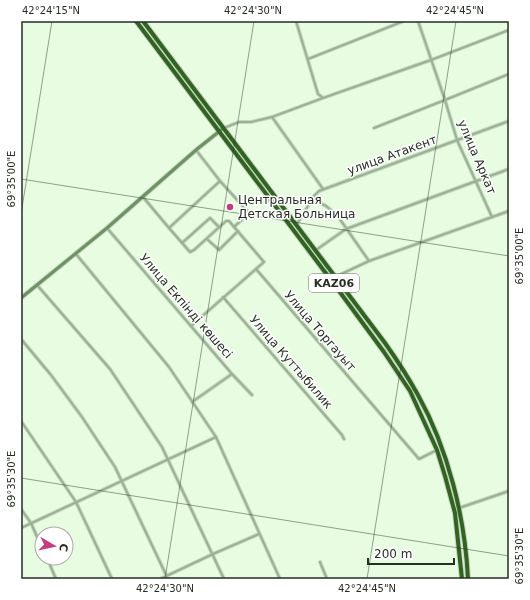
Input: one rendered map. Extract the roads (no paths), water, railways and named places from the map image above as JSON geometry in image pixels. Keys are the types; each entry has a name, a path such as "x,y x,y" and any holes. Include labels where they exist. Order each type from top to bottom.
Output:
{"highway":[{"name":"KАZ06","path":"136,21 296,225 403,370 426,410 442,448 459,508 466,550 468,579"},
{"name":"KАZ06","path":"142,21 381,347 410,391 437,450 446,476 455,513 462,579"},
{"path":"381,347 385,344"}],"main road":[{"path":"21,298 107,228 222,129"}],"street":[{"path":"296,21 318,94 323,98"},
{"path":"308,59 404,21"},
{"name":"улица Аркат","path":"418,21 458,140 492,216"},
{"path":"222,129 239,122 251,122 272,117 431,60 509,30"},
{"path":"374,128 509,74"},
{"path":"272,117 323,189"},
{"name":"улица Атакент","path":"296,225 316,193 323,189 509,121"},
{"path":"196,150 220,181 249,213 234,227"},
{"path":"315,251 346,229 509,169"},
{"path":"169,228 220,181"},
{"path":"143,197 190,252 226,220 229,221 264,262 191,326"},
{"path":"312,199 326,206 337,215 369,261"},
{"path":"335,277 369,261 509,210"},
{"path":"182,243 210,218 219,227"},
{"name":"Улица Екпінді көшесі","path":"107,228 232,374 252,395"},
{"path":"207,238 219,250 238,231"},
{"path":"76,254 169,367 216,438 280,579"},
{"name":"Улица Торгауыт","path":"256,269 419,459 437,450"},
{"path":"37,285 110,369 162,447 224,579"},
{"name":"Улица Куттыбилик","path":"223,297 344,439"},
{"path":"21,340 52,376 82,417 115,467 167,578"},
{"path":"192,402 232,374"},
{"path":"21,421 76,502 112,579"},
{"path":"21,528 216,438"},
{"path":"459,508 509,491"},
{"path":"21,509 34,530"},
{"path":"160,579 167,578 213,554 259,534"},
{"path":"320,562 327,579"},
{"path":"50,566 56,579"}],"place":[{"name":"Центральная Детская Больница","path":"230,207"}]}
